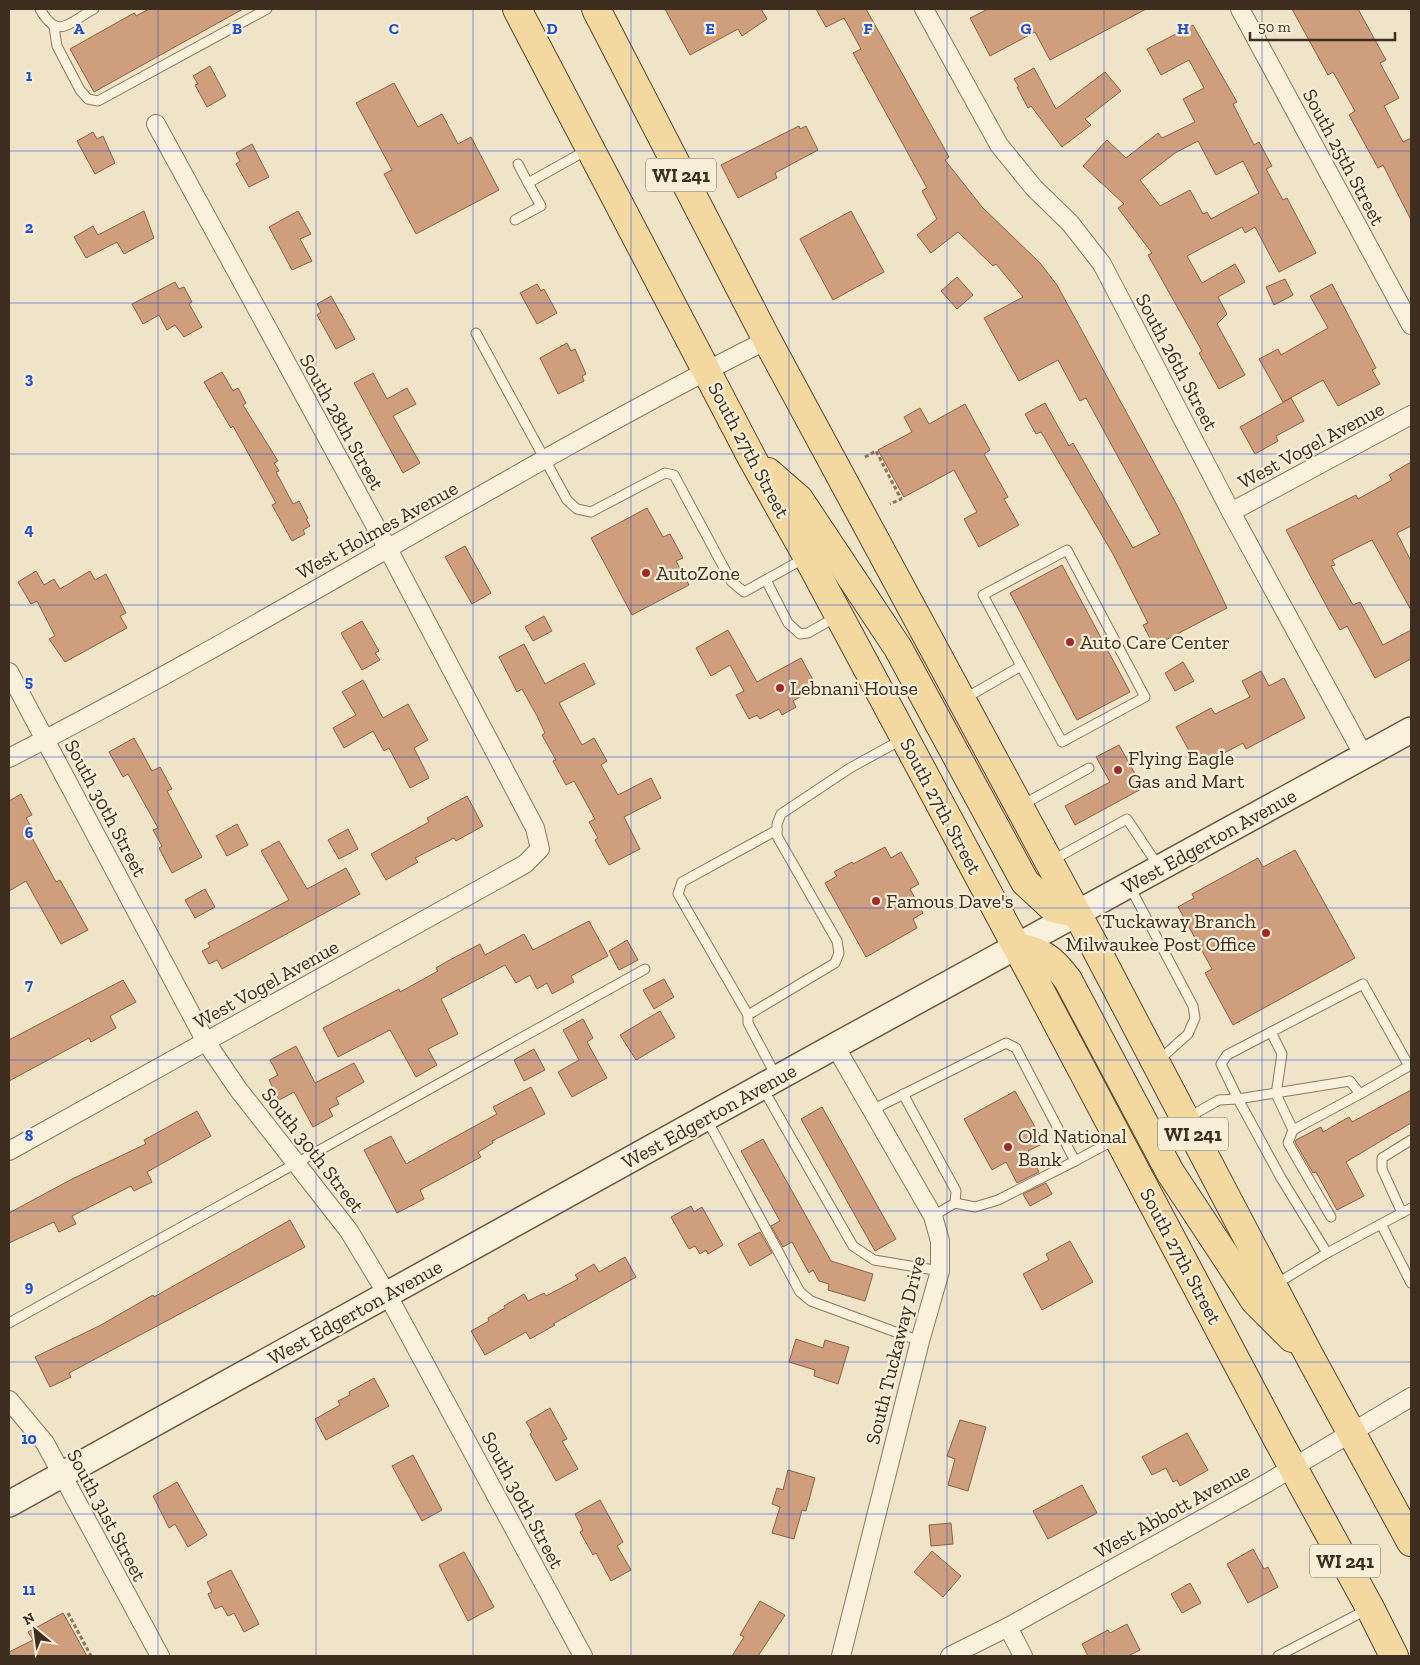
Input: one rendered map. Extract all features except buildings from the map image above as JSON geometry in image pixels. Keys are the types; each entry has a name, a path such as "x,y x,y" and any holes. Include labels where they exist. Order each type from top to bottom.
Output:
{"main road":[{"name":"South 27th Street","path":"517,9 753,460 808,556 838,616 1394,1656"},
{"name":"WI 241","path":"596,9 766,340 1019,806 1309,1355 1411,1542"},
{"path":"753,460 799,500 898,648 1025,882 1053,908 1076,913"},
{"path":"1016,946 1039,952 1057,966 1068,980 1170,1172 1255,1301 1309,1355"}],"street":[{"name":"South 26th Street","path":"924,9 999,145 1034,188 1070,223 1102,264 1231,512 1364,756"},
{"name":"South 25th Street","path":"1240,9 1411,325"},
{"name":"South 28th Street","path":"156,124 388,549 535,828 540,848"},
{"name":"West Holmes Avenue","path":"9,758 388,549 706,370 766,340"},
{"name":"West Vogel Avenue","path":"1231,512 1411,415"},
{"name":"South 30th Street","path":"9,672 206,1042 238,1089 349,1231 388,1294 583,1656"},
{"name":"West Edgerton Avenue","path":"9,1504 706,1117 1411,730"},
{"name":"West Vogel Avenue","path":"9,1152 525,864 540,848"},
{"name":"South Tuckaway Drive","path":"835,1046 933,1216 940,1241 940,1272 920,1340 841,1656"},
{"name":"West Abbott Avenue","path":"950,1656 1008,1627 1293,1467 1411,1397"},
{"name":"South 31st Street","path":"9,1400 44,1443 160,1656"},
{"path":"1008,1627 1023,1656"}],"lane":[{"path":"40,9 48,23 54,27 62,27 94,9"},
{"path":"54,27 57,46 80,90 88,100 98,101 267,9"},
{"path":"528,183 590,148"},
{"path":"515,220 541,206 518,164"},
{"path":"476,333 547,460 567,500 577,509 591,512 664,473 674,475 730,581 744,592 808,556"},
{"path":"1067,550 1145,697 1062,742 1021,666 983,595 1067,550"},
{"path":"766,580 788,623 800,634 808,633 838,616"},
{"path":"962,700 1021,666"},
{"path":"748,1015 835,963 839,954 837,941 777,836 781,814 850,768 904,738"},
{"path":"1019,806 1090,768"},
{"path":"1049,862 1127,819 1160,868"},
{"path":"777,830 682,882 678,894 748,1015 748,1023 770,1082 852,1246 874,1260 940,1272"},
{"path":"1128,885 1193,1006 1195,1018 1188,1034 1155,1064"},
{"path":"9,1323 645,969"},
{"path":"1327,1253 1281,1178 1238,1099 1222,1064 1227,1055 1363,984 1408,1066 1293,1130 1288,1143 1331,1217"},
{"path":"1271,1032 1282,1054 1276,1094 1293,1130"},
{"path":"872,1110 1006,1043 1016,1048 1075,1161"},
{"path":"1184,1119 1219,1100 1276,1094 1350,1081 1360,1094"},
{"path":"903,1094 956,1191 955,1203"},
{"path":"706,1117 800,1292 811,1301 920,1340"},
{"path":"933,1216 955,1203 975,1207 998,1200 1118,1138"},
{"path":"1402,1213 1382,1169 1382,1158 1411,1140"},
{"path":"1273,1286 1327,1253 1411,1208"},
{"path":"1381,1224 1411,1283"},
{"path":"1278,1656 1370,1608"}],"path":[{"path":"865,457 876,451 901,499 890,504"},
{"path":"68,1613 91,1656"}],"place":[{"name":"AutoZone","path":"646,573"},
{"name":"Auto Care Center","path":"1070,642"},
{"name":"Lebnani House","path":"780,688"},
{"name":"Flying Eagle Gas and Mart","path":"1118,770"},
{"name":"Famous Dave's","path":"876,901"},
{"name":"Tuckaway Branch Milwaukee Post Office","path":"1266,933"},
{"name":"Old National Bank","path":"1008,1147"}]}
